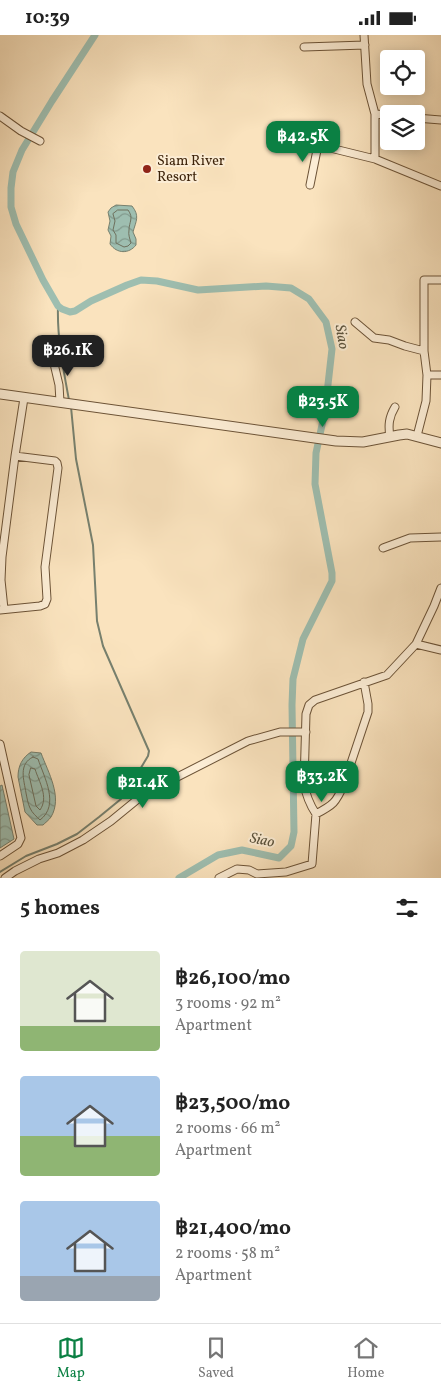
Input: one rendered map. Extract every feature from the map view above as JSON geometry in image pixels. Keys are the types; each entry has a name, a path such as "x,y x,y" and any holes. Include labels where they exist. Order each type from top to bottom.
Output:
{"street":[{"path":"364,35 367,85 375,114 374,159"},
{"path":"304,47 365,45"},
{"path":"375,114 380,114"},
{"path":"0,115 21,131 40,141"},
{"path":"425,119 441,120"},
{"path":"284,140 318,145 374,159 441,186"},
{"path":"310,185 318,145"},
{"path":"417,436 426,401 424,280 441,280"},
{"path":"355,322 374,338 389,340 424,351"},
{"path":"52,355 63,403"},
{"path":"427,375 441,375"},
{"path":"0,394 336,441 363,441 407,435 441,443"},
{"path":"15,456 55,461 57,463 58,468 45,567 47,601 40,606 2,610 0,580 15,456 24,397"},
{"path":"390,437 389,422 395,407"},
{"path":"383,547 410,539 441,537"},
{"path":"219,878 237,869 249,870 257,874 286,872 312,864 316,814 304,784 304,732 309,705 315,700 388,675 416,644 441,587"},
{"path":"416,644 441,650"},
{"path":"316,814 331,806 340,795 344,784 368,712 364,682"},
{"path":"5,878 39,859 58,853 84,840 144,794 248,741 280,732 304,732"},
{"path":"0,744 21,838 18,845 0,856"},
{"path":"0,779 7,775"}],"water":[{"path":"116,205 132,206 137,219 133,232 136,245 130,250 123,252 116,250 110,244 108,212"},
{"path":"31,752 41,753 55,793 54,809 51,817 43,825 37,825 25,812 18,777 21,763"},
{"path":"2,785 14,839 0,848 0,786"}],"waterway":[{"name":"Siao","path":"95,35 22,150 13,172 11,207 16,224 58,306 70,312 75,311 91,301 141,280 157,281 198,290 266,286 291,288 309,299 326,322 332,349 325,411 316,453 315,484 332,581 303,639 293,679 294,832 291,846 279,858 242,850 218,855 179,878"},
{"path":"58,306 59,341 69,400"},
{"path":"0,872 26,856 77,834 99,817 121,799 148,756 149,751 103,646 97,621 93,545 76,459 71,407"}],"place":[{"name":"Siam River Resort","path":"147,169"}]}
